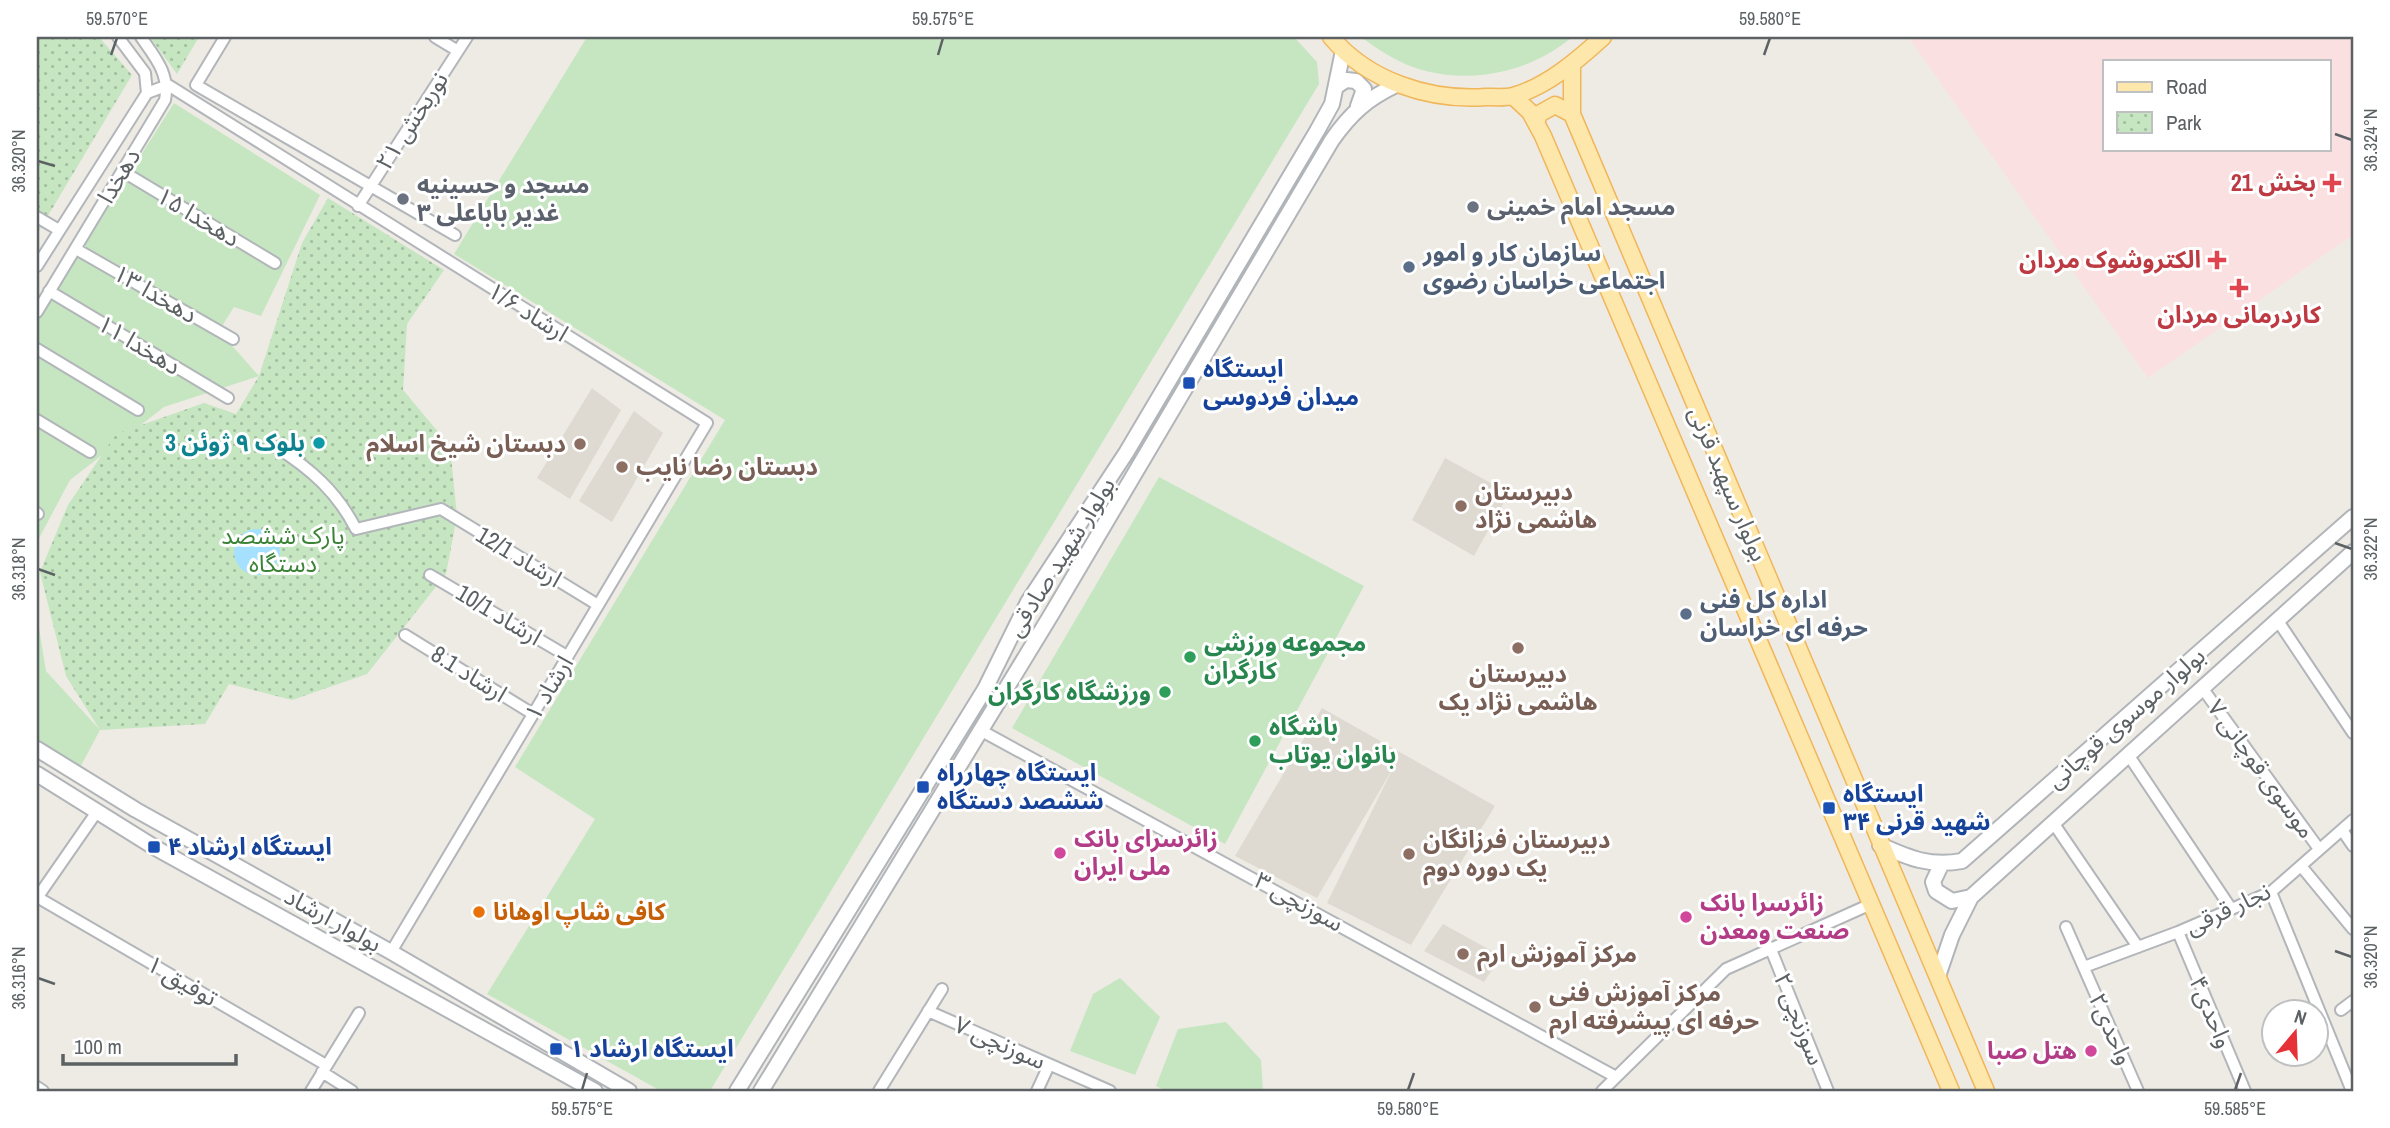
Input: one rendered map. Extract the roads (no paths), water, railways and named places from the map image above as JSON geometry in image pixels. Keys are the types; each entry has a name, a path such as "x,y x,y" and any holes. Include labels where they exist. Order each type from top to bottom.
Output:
{"main road":[{"path":"1331,37 1343,51 1396,85 1464,99 1513,96 1572,66 1602,37"},
{"name":"بولوار شهید صادقی","path":"737,1091 985,689 1028,602 1126,453 1317,131 1332,104 1343,51"},
{"name":"بولوار سپهبد قرنی","path":"1572,66 1572,114 1986,1091"},
{"path":"1337,86 1346,80 1356,81 1364,89 1358,108"},
{"name":"بولوار شهید صادقی","path":"761,1091 1051,615 1332,140 1370,97 1396,85"},
{"name":"بولوار سپهبد قرنی","path":"1513,96 1530,112 1536,123 1951,1091"},
{"path":"1536,123 1546,108 1565,108 1572,114"},
{"name":"بولوار موسوی قوچانی","path":"1941,865 1962,861 2353,517"},
{"name":"بولوار موسوی قوچانی","path":"1938,976 1952,934 1971,897 2353,552"},
{"path":"1028,602 1051,615"},
{"name":"بولوار ارشاد","path":"37,749 135,810 391,953 629,1091"},
{"name":"بولوار ارشاد","path":"37,774 96,813 595,1091"},
{"path":"1880,845 1917,862 1941,865 1933,882 1936,891 1952,901 1971,897"}],"street":[{"path":"118,37 145,73 147,93 168,85 161,65 141,37"},
{"path":"225,37 196,85 455,236"},
{"path":"435,37 458,51"},
{"name":"نوربخش ۲۱","path":"354,203 370,186 467,37"},
{"name":"دهخدا","path":"37,312 165,100 168,85"},
{"name":"ارشاد ۱/۶","path":"168,85 707,423"},
{"name":"دهخدا","path":"37,266 147,93"},
{"name":"دهخدا ۱۵","path":"122,172 275,263"},
{"path":"37,217 59,230"},
{"name":"دهخدا ۱۳","path":"76,248 233,339"},
{"name":"دهخدا ۱۱","path":"49,292 228,398"},
{"path":"37,349 138,410"},
{"path":"37,420 90,452"},
{"name":"ارشاد ۱","path":"391,953 707,423"},
{"name":"ارشاد 12/1","path":"276,447 302,463 328,486 343,503 356,529 441,509 598,605"},
{"name":"ارشاد 10/1","path":"430,575 568,656"},
{"path":"2278,621 2353,733"},
{"name":"ارشاد 8.1","path":"405,635 533,714"},
{"name":"موسوی قوچانی ۷","path":"2203,689 2319,849"},
{"name":"سوزنچی ۳","path":"981,730 1616,1077"},
{"path":"2129,756 2230,907"},
{"path":"37,898 96,813"},
{"name":"نجار قرقی","path":"2084,967 2178,932 2230,907 2271,892 2353,820"},
{"path":"2054,824 2138,947"},
{"path":"2342,830 2353,846"},
{"path":"2301,866 2353,929"},
{"path":"2271,892 2352,1091"},
{"name":"توفیق ۱","path":"37,898 324,1069 352,1091"},
{"path":"1602,1091 1726,969 1871,904"},
{"name":"واحدی۲","path":"2066,927 2138,1091"},
{"name":"واحدی۴","path":"2178,932 2245,1091"},
{"name":"سوزنچی ۲","path":"1770,947 1828,1091"},
{"path":"879,1091 942,989"},
{"path":"2341,1010 2353,1001"},
{"name":"سوزنچی ۷","path":"928,1011 1110,1091"},
{"path":"311,1091 359,1013"},
{"path":"1037,1091 1049,1065"},
{"path":"37,1087 43,1091"}],"water":[{"path":"257,529 274,535 280,552 274,569 257,575 240,569 234,552 240,535"}],"place":[{"name":"بخش 21","path":"2332,183"},
{"name":"مسجد و حسینیه غدیر باباعلی ۳","path":"403,199"},
{"name":"مسجد امام خمینی","path":"1473,207"},
{"name":"الکتروشوک مردان","path":"2217,260"},
{"name":"سازمان کار و امور اجتماعی خراسان رضوی","path":"1409,267"},
{"name":"کاردرمانی مردان","path":"2239,288"},
{"name":"ایستگاه میدان فردوسی","path":"1189,383"},
{"name":"بلوک ۹ ژوئن 3","path":"319,443"},
{"name":"دبستان شیخ اسلام","path":"580,444"},
{"name":"دبستان رضا نایب","path":"622,467"},
{"name":"دبیرستان هاشمی نژاد","path":"1461,506"},
{"name":"اداره کل فنی حرفه ای خراسان","path":"1686,614"},
{"name":"دبیرستان هاشمی نژاد یک","path":"1518,648"},
{"name":"مجموعه ورزشی کارگران","path":"1190,657"},
{"name":"ورزشگاه کارگران","path":"1165,692"},
{"name":"باشگاه بانوان یوتاب","path":"1255,741"},
{"name":"ایستگاه چهارراه ششصد دستگاه","path":"923,787"},
{"name":"ایستگاه شهید قرنی ۳۴","path":"1829,808"},
{"name":"ایستگاه ارشاد ۴","path":"154,847"},
{"name":"زائرسرای بانک ملی ایران","path":"1060,853"},
{"name":"دبیرستان فرزانگان یک دوره دوم","path":"1409,854"},
{"name":"کافی شاپ اوهانا","path":"479,912"},
{"name":"زائرسرا بانک صنعت ومعدن","path":"1686,917"},
{"name":"مرکز آموزش ارم","path":"1463,954"},
{"name":"مرکز آموزش فنی حرفه ای پیشرفته ارم","path":"1535,1007"},
{"name":"ایستگاه ارشاد ۱","path":"556,1049"},
{"name":"هتل صبا","path":"2091,1051"}],"park label":[{"name":"پارک‌ ششصد دستگاه","path":"283,550"}]}
